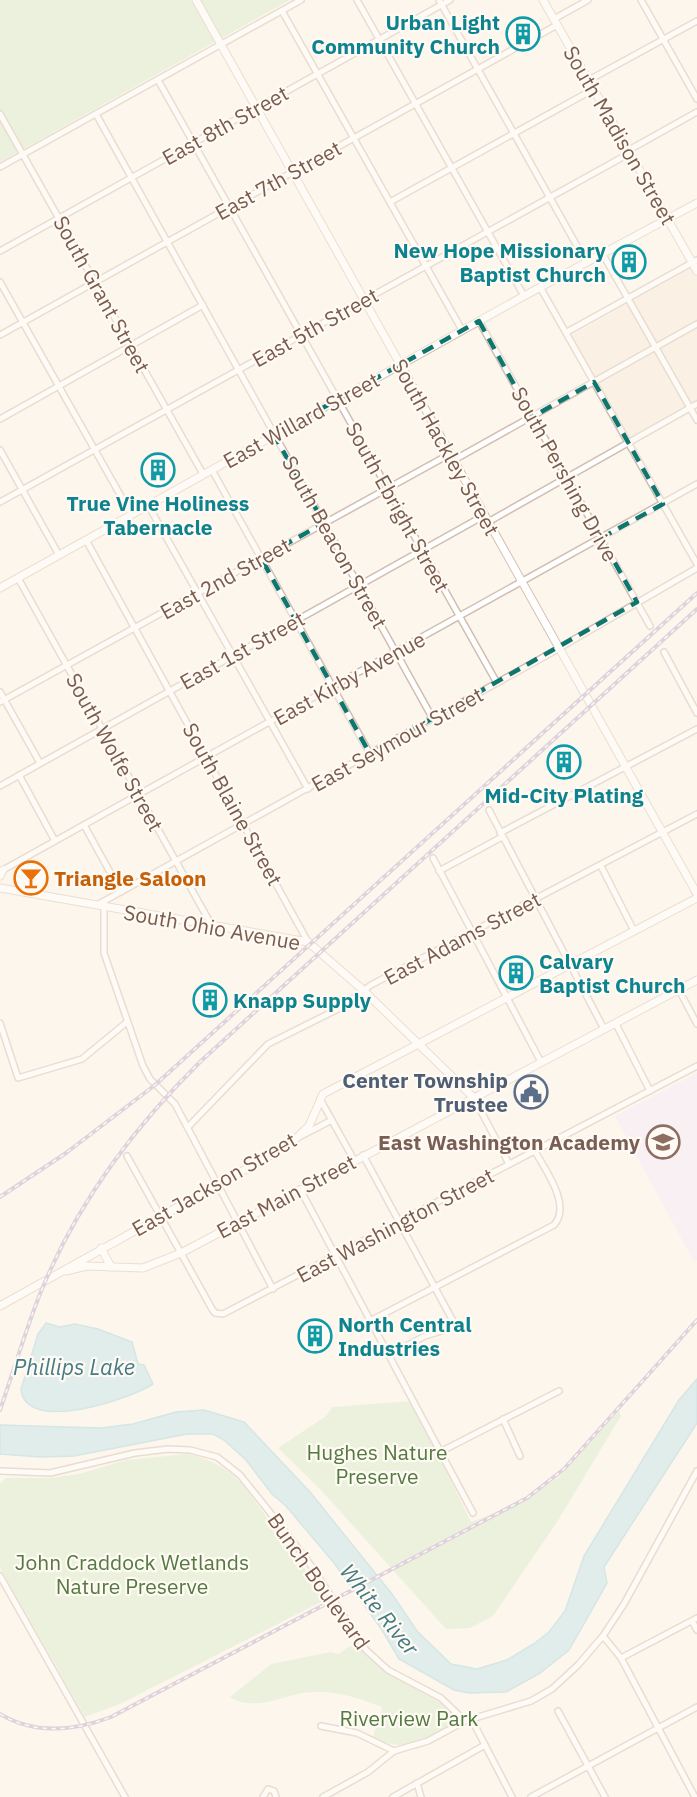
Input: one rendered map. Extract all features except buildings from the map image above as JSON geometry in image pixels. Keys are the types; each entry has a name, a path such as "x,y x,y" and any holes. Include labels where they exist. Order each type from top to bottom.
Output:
{"street":[{"name":"South Hackley Street","path":"196,0 697,896"},
{"path":"0,167 301,0"},
{"path":"357,0 524,296"},
{"name":"East 8th Street","path":"0,251 317,75 440,2 450,0"},
{"name":"South Madison Street","path":"543,0 629,152 695,262 697,271"},
{"name":"East 7th Street","path":"0,335 477,69 588,0"},
{"path":"641,0 697,99"},
{"path":"440,2 586,262"},
{"path":"282,11 462,330"},
{"path":"589,80 697,21"},
{"name":"South Ebright Street","path":"158,80 497,683"},
{"path":"390,202 594,89"},
{"name":"East 5th Street","path":"0,502 426,266 697,112"},
{"name":"South Grant Street","path":"0,114 203,474"},
{"name":"South Beacon Street","path":"96,114 433,719"},
{"name":"East Willard Street","path":"0,588 462,330 697,203"},
{"path":"602,253 697,420"},
{"path":"567,332 695,262"},
{"path":"0,282 131,514"},
{"path":"540,287 697,566"},
{"path":"0,419 203,305"},
{"name":"South Pershing Drive","path":"479,321 650,626"},
{"name":"East 2nd Street","path":"2,701 387,488 532,417 697,324"},
{"name":"East 1st Street","path":"0,786 422,550 567,478 697,404"},
{"path":"0,450 59,555"},
{"path":"212,470 370,754"},
{"name":"East Kirby Avenue","path":"1,873 697,484"},
{"path":"148,505 308,789"},
{"name":"South Blaine Street","path":"86,540 308,942"},
{"name":"East Seymour Street","path":"96,906 497,683 697,566"},
{"name":"South Wolfe Street","path":"18,578 212,926"},
{"path":"664,652 697,713"},
{"path":"0,692 2,701 40,763"},
{"path":"439,871 626,766 697,729"},
{"path":"18,775 55,841"},
{"path":"489,810 604,1029"},
{"name":"East Adams Street","path":"188,1127 268,1044 357,998 363,990 697,814"},
{"path":"84,825 121,892"},
{"path":"433,858 541,1062"},
{"path":"601,866 634,931"},
{"name":"South Ohio Avenue","path":"1,888 308,942 363,990 474,1098"},
{"path":"354,1160 320,1099 326,1093 697,896"},
{"path":"104,907 104,953 148,1076 174,1102 273,1289"},
{"name":"East Main Street","path":"56,1274 87,1266 148,1267 181,1253 697,980"},
{"path":"679,990 697,1024"},
{"path":"0,1023 18,1078 82,1059 127,1022"},
{"path":"616,1024 650,1091"},
{"name":"East Washington Street","path":"181,1253 212,1310 220,1315 697,1066"},
{"path":"474,1098 509,1164"},
{"name":"East Jackson Street","path":"0,1306 297,1138 309,1126 320,1099"},
{"path":"297,1138 332,1120"},
{"path":"370,1321 550,1227 559,1218 561,1204 535,1151"},
{"path":"363,1155 454,1325 425,1336 389,1355"},
{"path":"127,1156 181,1253"},
{"path":"300,1189 473,1513"},
{"path":"101,1248 111,1267"},
{"path":"440,1452 559,1391"},
{"path":"503,1419 520,1456"},
{"name":"Bunch Boulevard","path":"0,1471 50,1473 135,1453 168,1449 201,1452 223,1460 240,1475 312,1567 366,1650 388,1670 441,1698 468,1720"},
{"path":"322,1797 368,1772 394,1751 428,1742 468,1720 524,1703 546,1693 578,1665 603,1636 697,1471"},
{"path":"0,1576 125,1797"},
{"path":"621,1658 694,1619 697,1630"},
{"path":"603,1636 621,1658 695,1797"},
{"path":"531,1797 697,1707"},
{"path":"558,1711 604,1797"},
{"path":"468,1720 485,1745 512,1797"},
{"path":"321,1726 357,1732 394,1751"},
{"path":"393,1797 485,1745"},
{"path":"417,1783 421,1797"},
{"path":"263,1797 266,1791 271,1790 276,1797"}],"highlighted area":[{"path":"479,321 532,417 594,382 663,504 601,538 637,602 370,754 261,558 324,523 274,435"}],"shaded area":[{"path":"697,265 697,401 630,438 572,335"},
{"name":"East Washington Academy","path":"697,1073 697,1260 694,1262 615,1116"}],"green space":[{"path":"0,0 290,0 0,162"},
{"name":"Hughes Nature Preserve","path":"412,1401 471,1522 517,1505 559,1477 619,1411 621,1416 557,1522 493,1616 470,1628 446,1629 319,1488 278,1448 326,1416 332,1407"},
{"name":"John Craddock Wetlands Nature Preserve","path":"188,1454 216,1464 240,1481 327,1599 120,1704 85,1717 0,1568 0,1483 6,1478 49,1478 79,1474 126,1460"},
{"name":"Riverview Park","path":"358,1645 388,1673 451,1709 455,1717 453,1722 422,1741 398,1745 373,1737 382,1707 357,1698 314,1692 262,1703 251,1703 240,1702 230,1697 271,1664 331,1652 339,1654 348,1647"}],"water":[{"name":"Phillips Lake","path":"46,1323 60,1327 75,1324 98,1329 132,1342 138,1364 144,1365 153,1384 123,1398 80,1409 58,1412 40,1410 27,1403 21,1389 38,1334"},
{"name":"White River","path":"697,1379 697,1423 604,1567 607,1583 569,1650 540,1673 506,1692 469,1693 454,1690 399,1659 382,1630 334,1563 286,1506 272,1494 246,1460 224,1440 213,1434 187,1434 74,1456 41,1457 0,1454 0,1425 101,1428 133,1424 176,1412 204,1410 244,1422 310,1492 392,1594 417,1631 451,1664 477,1669 507,1660 535,1643 549,1632 565,1611 584,1556 679,1400"}],"railway":[{"path":"0,1197 66,1153 155,1085 697,593"},
{"path":"0,1410 25,1334 56,1257 90,1196 153,1112 201,1061 697,609"},
{"path":"0,1714 27,1725 55,1729 69,1728 111,1717 527,1498 564,1469 697,1320"}],"place":[{"name":"Urban Light Community Church","path":"523,34"},
{"name":"New Hope Missionary Baptist Church","path":"629,262"},
{"name":"True Vine Holiness Tabernacle","path":"158,470"},
{"name":"Mid-City Plating","path":"564,762"},
{"name":"Triangle Saloon","path":"31,878"},
{"name":"Calvary Baptist Church","path":"516,973"},
{"name":"Knapp Supply","path":"210,1000"},
{"name":"Center Township Trustee","path":"531,1092"},
{"name":"East Washington Academy","path":"663,1142"},
{"name":"North Central Industries","path":"315,1336"}]}
